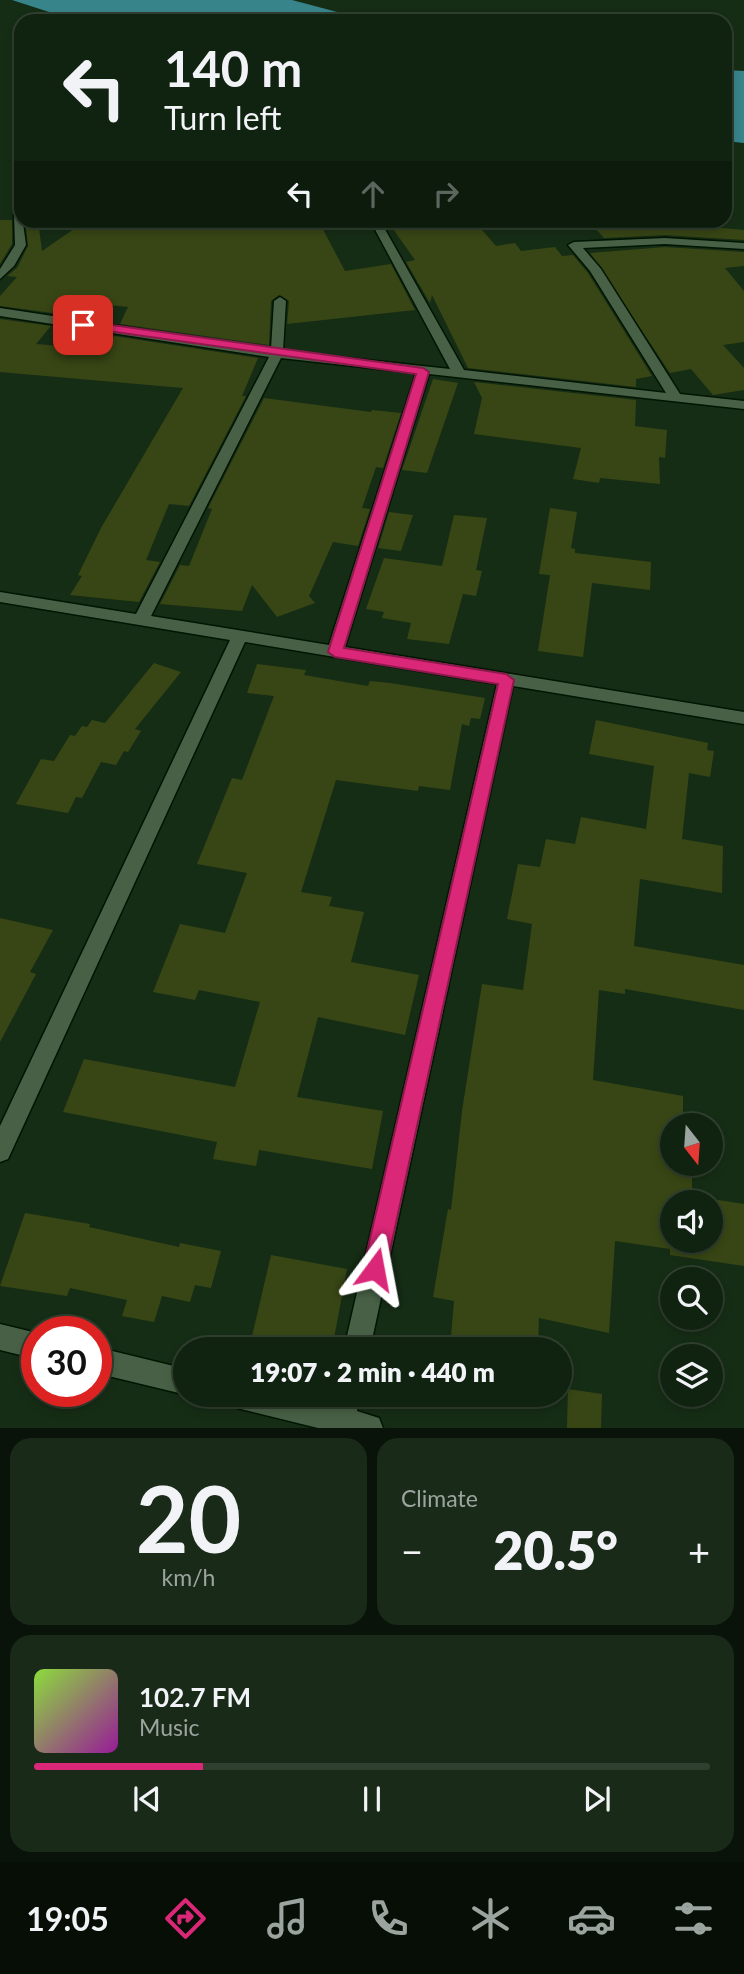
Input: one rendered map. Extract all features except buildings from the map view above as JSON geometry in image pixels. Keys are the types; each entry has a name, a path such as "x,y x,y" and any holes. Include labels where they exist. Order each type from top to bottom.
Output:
{"street":[{"path":"0,276 16,256 21,241 19,228"},
{"path":"379,228 459,374"},
{"path":"677,398 595,269 574,245 664,241 744,246"},
{"path":"140,621 277,354 280,301"},
{"path":"0,312 277,354 744,405"},
{"path":"335,652 423,372"},
{"path":"0,597 744,718"},
{"path":"0,1151 240,636"},
{"path":"360,1337 506,680"},
{"path":"0,1336 21,1342"},
{"path":"112,1364 173,1379"},
{"path":"344,1407 369,1428"}],"water":[{"path":"12,0 292,0 345,14 55,14"},
{"path":"732,70 744,71 744,143 732,142"}],"route":[{"path":"83,325 277,354 423,372 335,652 506,680 375,1269"}]}
